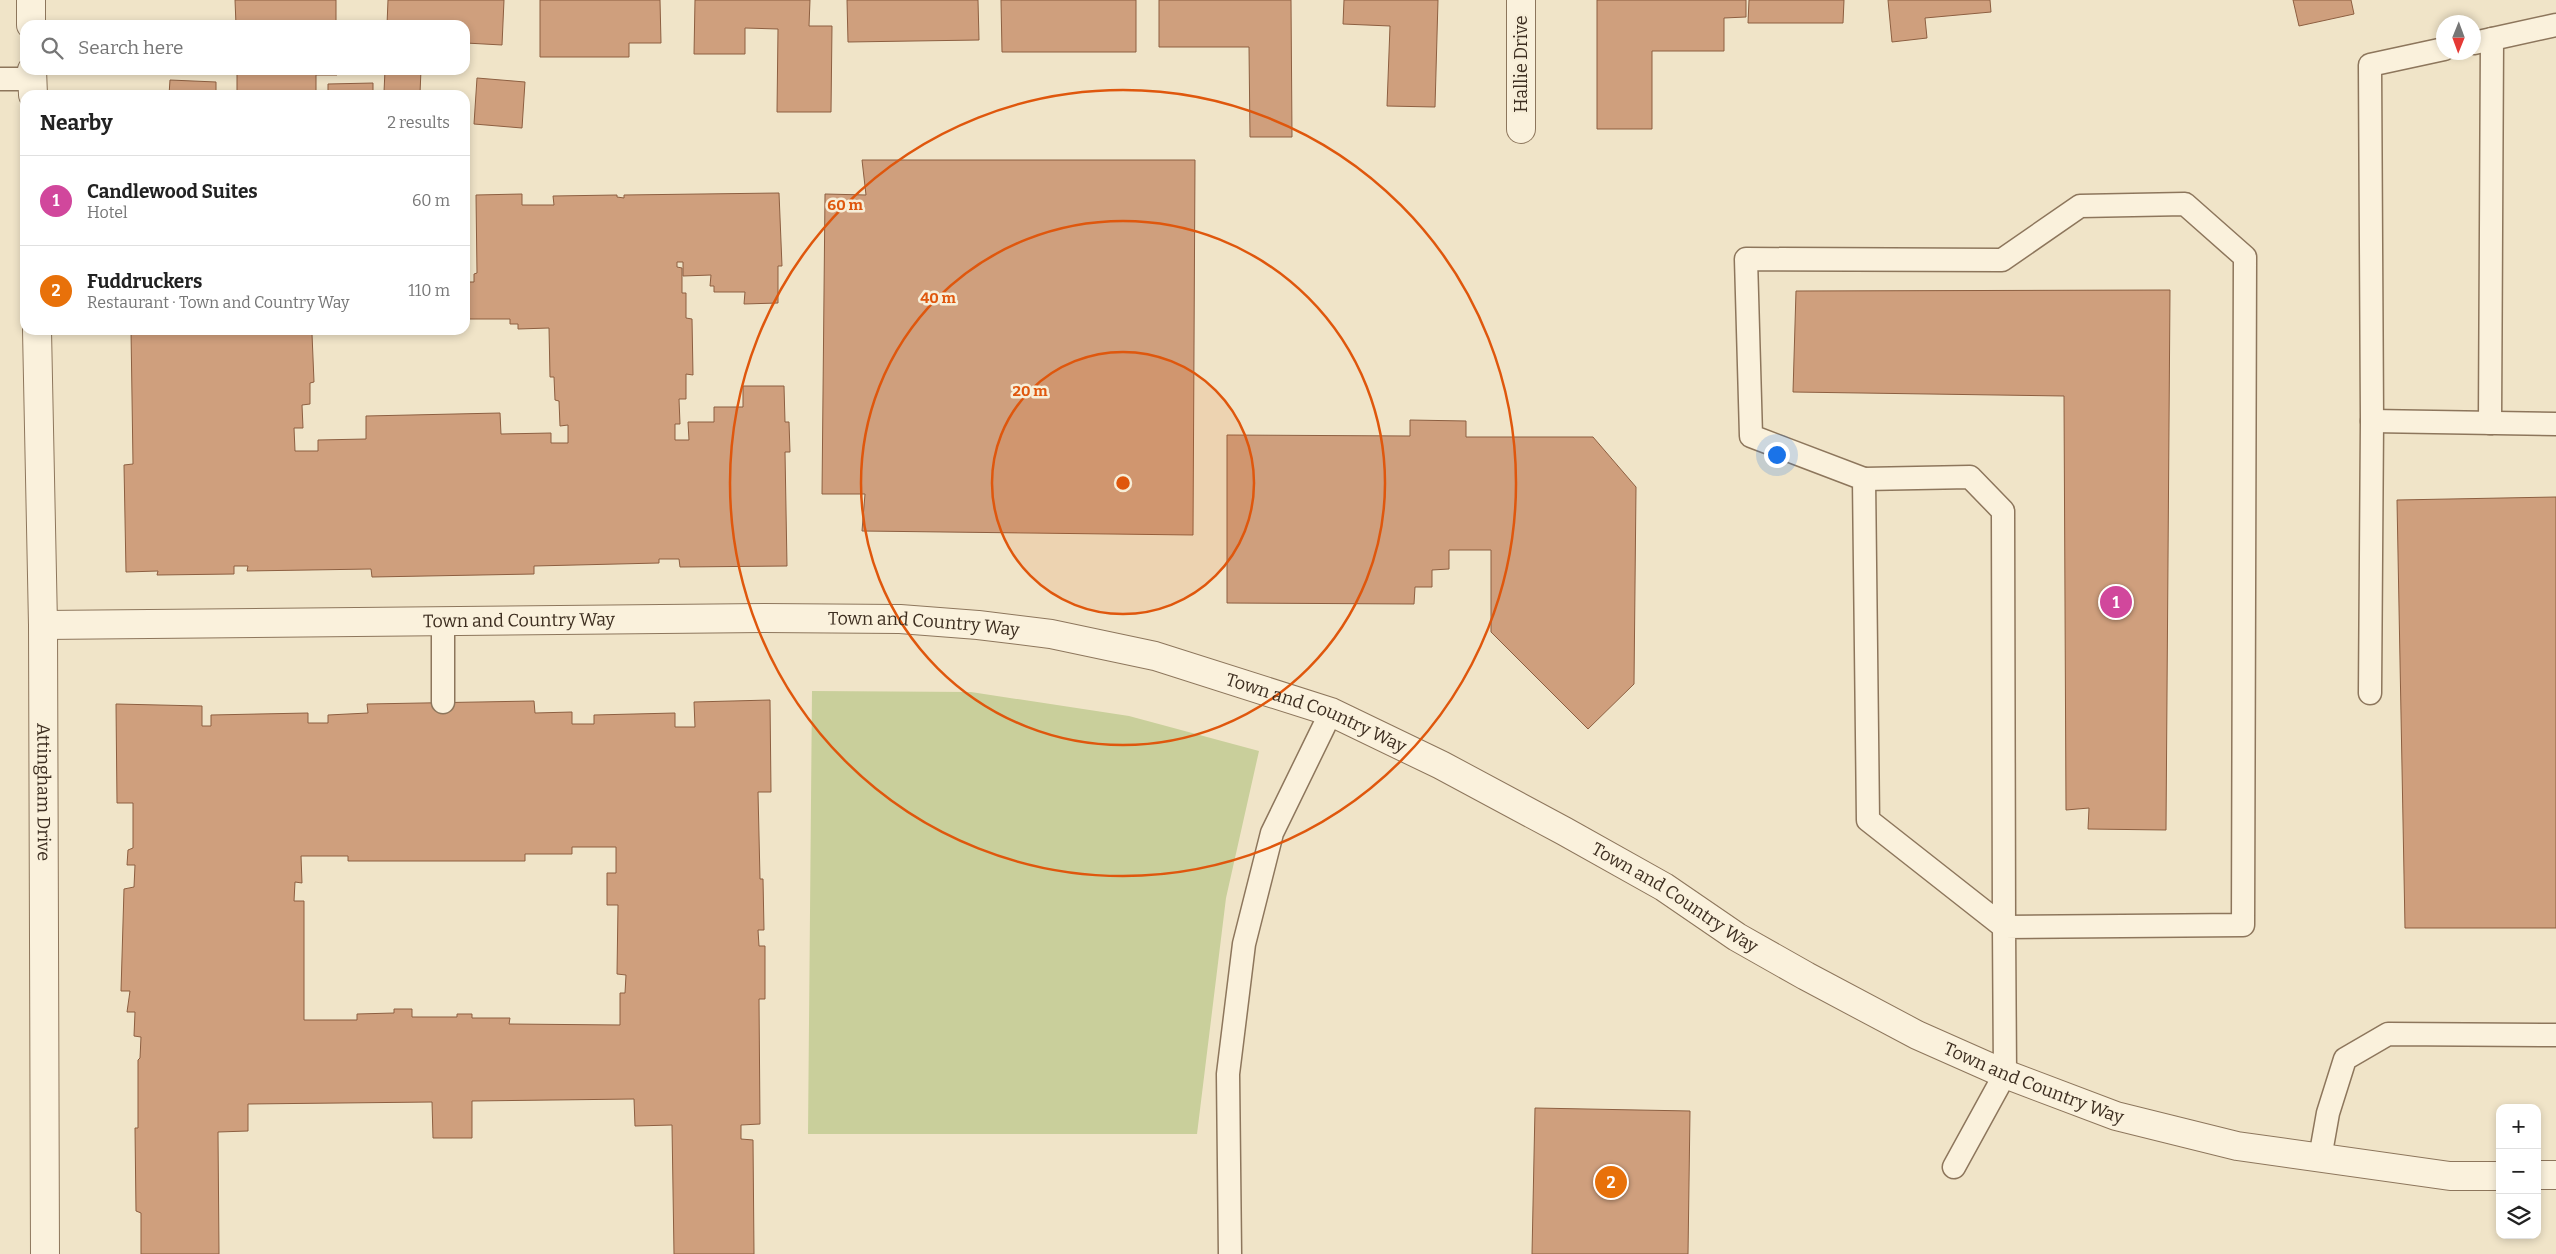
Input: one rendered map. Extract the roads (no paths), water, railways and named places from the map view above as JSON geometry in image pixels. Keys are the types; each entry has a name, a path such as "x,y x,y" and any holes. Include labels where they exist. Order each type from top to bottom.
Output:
{"street":[{"path":"31,0 31,20"},
{"name":"Hallie Drive","path":"1521,0 1521,129"},
{"name":"Attingham Drive","path":"37,335 42,625 45,1254"},
{"name":"Town and Country Way","path":"42,625 764,618 900,619 978,625 1051,634 1155,656 1332,712 1441,765 1564,830 1664,888 1737,937 1806,976 1917,1035 2005,1074 2116,1116 2237,1146 2450,1176 2496,1176"},
{"path":"2541,1175 2556,1175"}],"lane":[{"path":"2490,423 2483,41 2556,26"},
{"path":"2370,693 2372,420 2370,65 2436,51"},
{"path":"0,79 32,81"},
{"path":"1864,479 1868,820 2004,927 2243,925 2245,257 2185,204 2080,206 2002,260 1746,259 1751,436 1864,479 1970,477 2003,511 2004,927 2005,1074 1954,1167"},
{"path":"2372,420 2556,424"},
{"path":"443,622 443,702"},
{"path":"1230,1254 1228,1074 1244,944 1272,833 1332,712"},
{"path":"2320,1158 2328,1113 2345,1059 2388,1034 2556,1035"}],"place":[{"name":"Candlewood Suites","path":"2116,602"},
{"name":"Fuddruckers","path":"1611,1182"}]}
